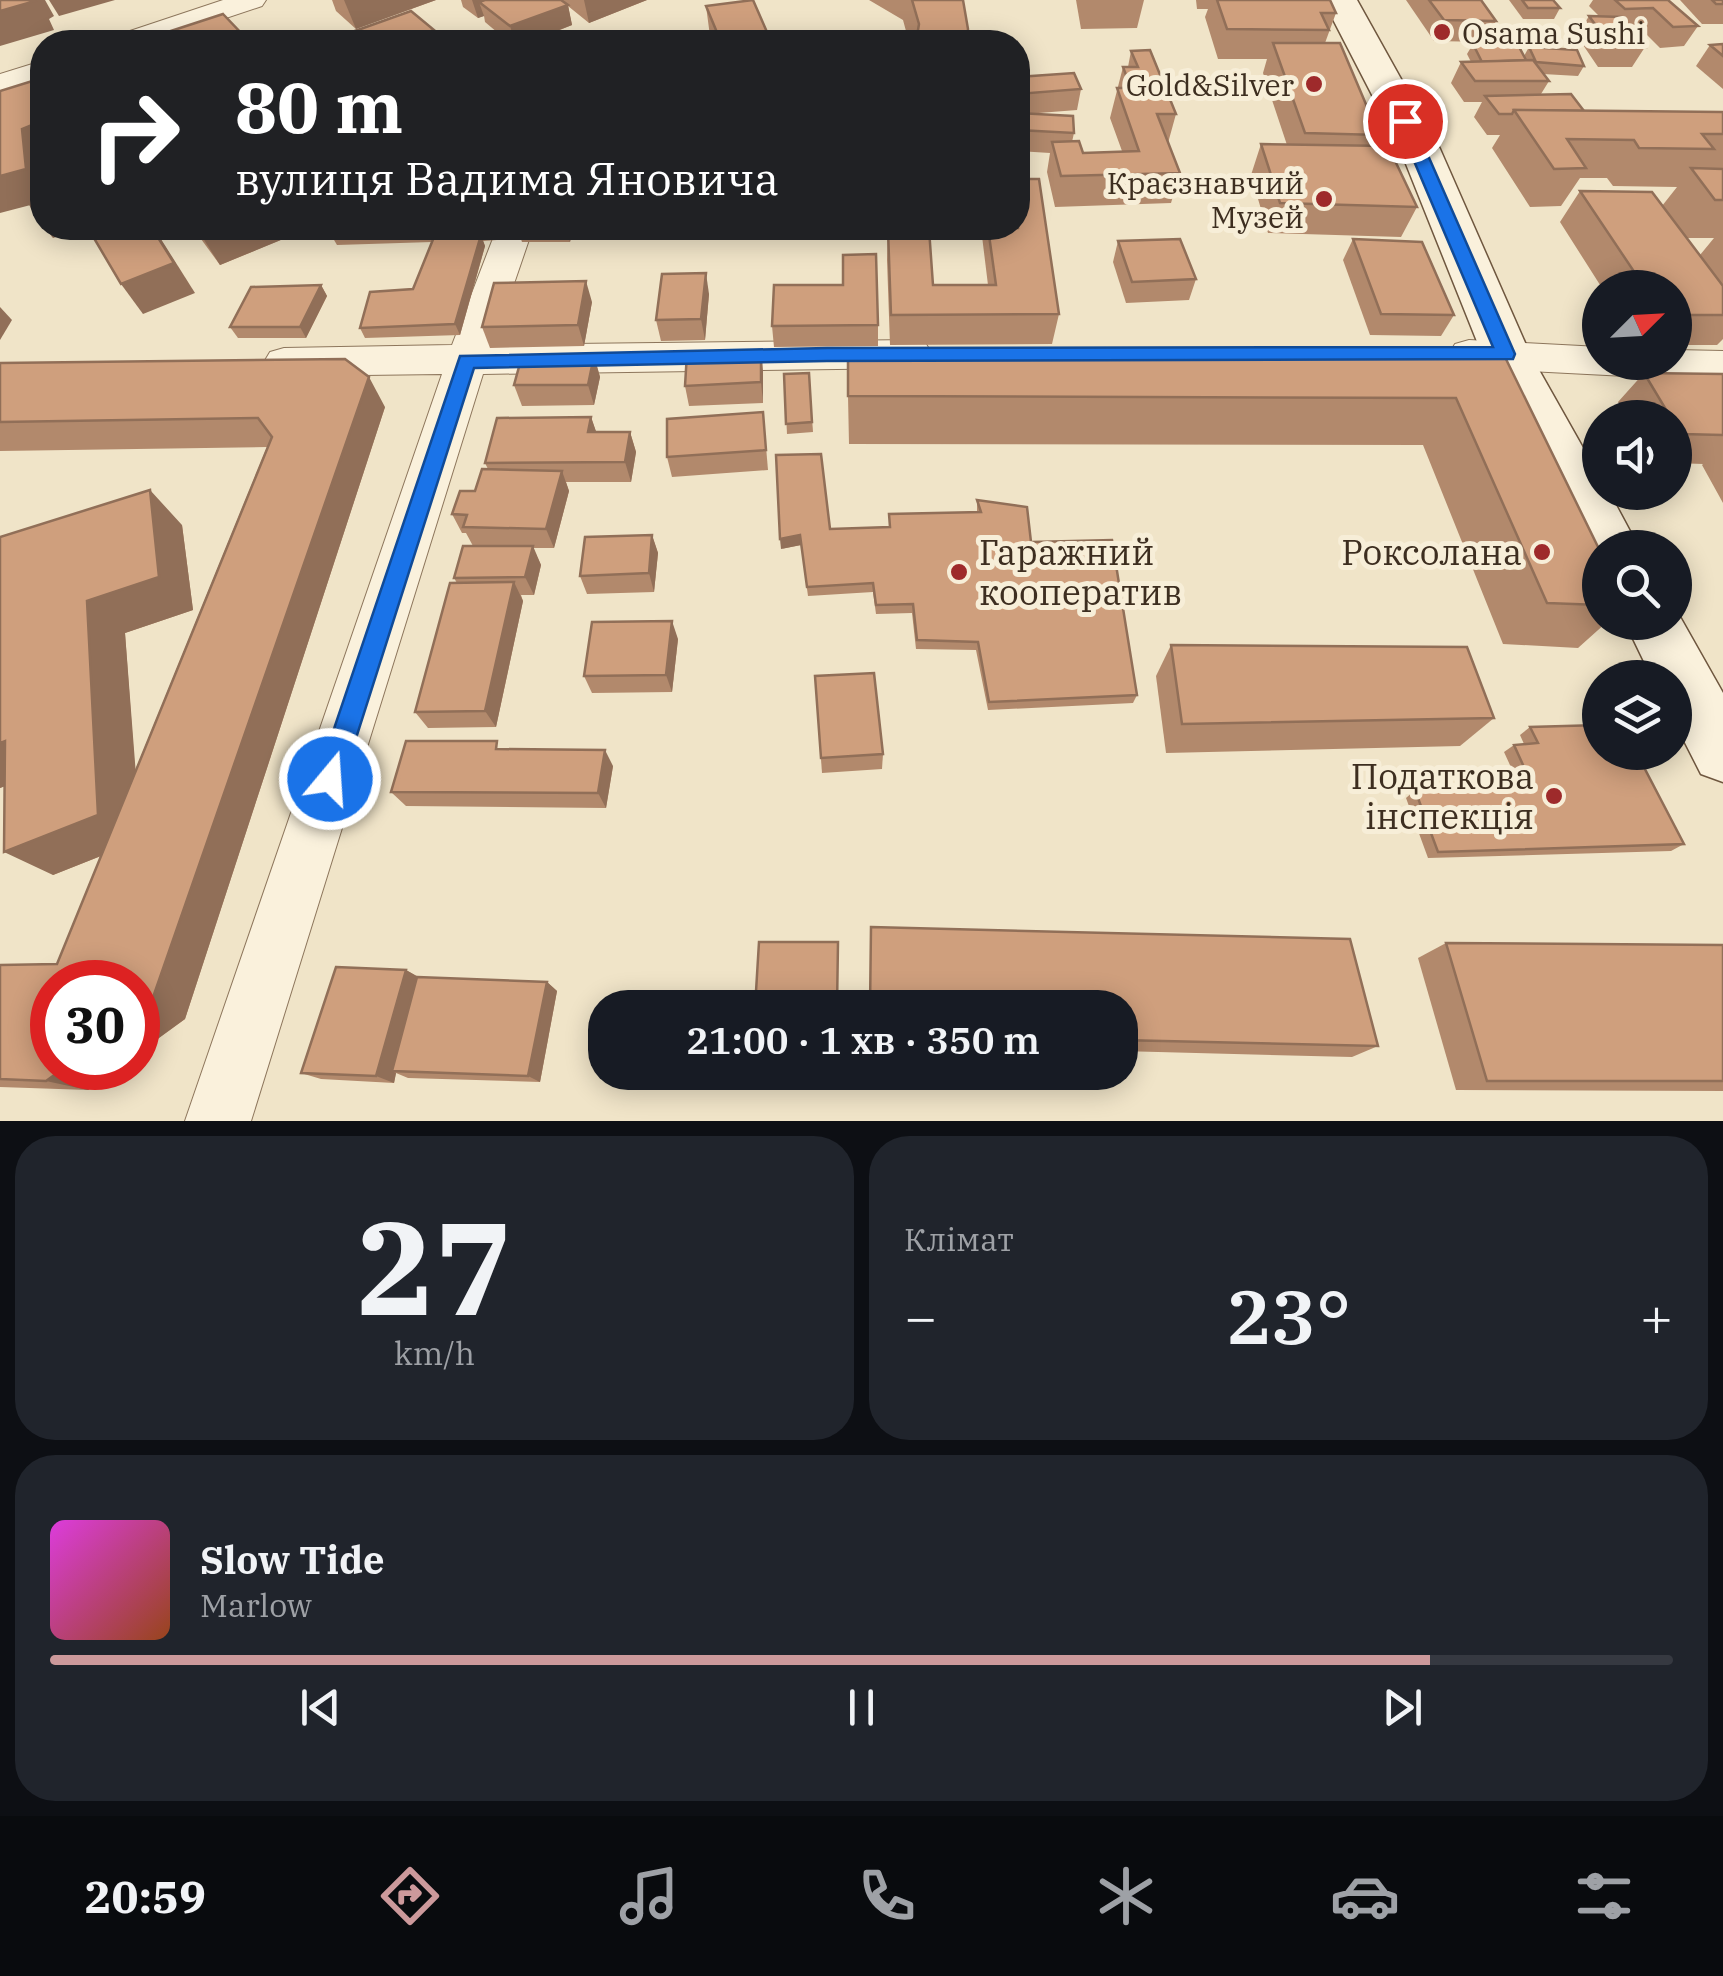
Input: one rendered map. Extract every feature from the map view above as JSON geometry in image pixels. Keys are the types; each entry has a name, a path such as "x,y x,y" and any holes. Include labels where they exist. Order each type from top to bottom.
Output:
{"street":[{"path":"162,30 252,0"},
{"path":"1340,0 1420,149 1506,354 1602,530"},
{"path":"0,85 30,74"},
{"path":"218,1121 466,361 511,240"},
{"path":"253,362 946,354"},
{"path":"1439,354 1582,360"},
{"path":"1692,365 1723,366"},
{"path":"1663,640 1723,752"}],"building":[{"path":"0,0 34,0 35,1 0,11"},
{"path":"561,0 568,5 510,26 479,2"},
{"path":"753,0 766,30 716,30 706,6"},
{"path":"912,0 963,0 968,30 918,30"},
{"path":"1217,0 1330,0 1336,13 1321,13 1329,30 1227,29"},
{"path":"1429,0 1481,0 1496,21 1444,20"},
{"path":"1522,0 1553,0 1560,8 1528,8"},
{"path":"1615,0 1668,0 1698,26 1673,27 1653,8 1625,9"},
{"path":"411,11 434,30 358,30"},
{"path":"223,14 238,30 174,30"},
{"path":"1589,16 1622,17 1645,47 1611,46"},
{"path":"1273,43 1340,43 1379,135 1305,133"},
{"path":"1473,44 1518,45 1526,60 1482,62"},
{"path":"1723,44 1723,56 1710,45"},
{"path":"1529,47 1577,50 1584,66 1536,62"},
{"path":"1150,50 1176,114 1157,114 1180,173 1061,176 1052,142 1079,141 1083,153 1139,151 1117,88 1131,88 1123,67 1138,67 1131,51"},
{"path":"1533,60 1549,81 1475,81 1461,62"},
{"path":"1074,73 1081,89 1030,93 1030,76"},
{"path":"30,82 30,126 22,129 26,169 0,176 0,91"},
{"path":"1571,94 1584,111 1514,110 1512,114 1499,114 1485,96"},
{"path":"1514,110 1723,112 1723,134 1702,134 1714,149 1639,148 1634,140 1567,139 1586,168 1554,169"},
{"path":"1030,114 1073,116 1074,133 1030,131"},
{"path":"1261,144 1388,146 1417,207 1280,203"},
{"path":"1691,168 1723,169 1723,200 1715,200"},
{"path":"1030,179 1039,179 1059,314 891,315 888,240 930,240 933,285 996,285 990,240 1030,240"},
{"path":"1580,191 1652,192 1723,286 1723,315 1692,315 1692,270 1633,270"},
{"path":"1180,239 1196,279 1132,282 1118,241"},
{"path":"1353,239 1422,242 1454,315 1381,314"},
{"path":"95,240 160,240 174,263 121,284"},
{"path":"433,240 480,240 455,324 360,328 370,292 413,289"},
{"path":"876,254 878,325 772,326 774,285 843,285 843,255"},
{"path":"706,273 701,319 656,320 662,274"},
{"path":"586,281 578,325 482,327 494,283"},
{"path":"321,285 300,327 230,327 251,287"},
{"path":"848,349 1502,351 1590,530 1582,530 1582,604 1547,603 1456,398 848,396"},
{"path":"761,350 761,382 685,386 687,353"},
{"path":"522,356 594,356 588,385 514,385"},
{"path":"345,359 369,377 160,977 160,960 59,960 272,437 258,418 0,422 0,363"},
{"path":"809,373 812,422 786,424 784,374"},
{"path":"1692,374 1723,374 1723,435 1692,434 1692,400 1660,400 1648,380 1692,380"},
{"path":"763,412 766,450 667,457 667,419"},
{"path":"591,417 588,432 630,432 625,462 485,463 497,418"},
{"name":"Гаражний кооператив","path":"821,454 830,529 890,527 889,514 981,512 977,500 1027,507 1031,542 1112,540 1137,695 989,702 978,642 917,640 913,604 876,605 873,583 807,587 800,535 780,539 776,455"},
{"path":"482,469 562,471 546,529 463,527 467,515 452,514 460,491 475,491"},
{"path":"150,490 159,577 87,601 98,815 4,852 0,537"},
{"path":"652,535 649,573 580,576 585,537"},
{"path":"463,546 533,546 525,577 454,578"},
{"path":"514,582 485,711 415,712 450,583"},
{"path":"672,621 666,675 584,676 592,622"},
{"path":"1171,645 1467,647 1494,718 1182,724"},
{"path":"874,673 883,754 821,758 815,676"},
{"name":"Податкова інспекція","path":"1582,726 1582,770 1645,770 1684,844 1438,852 1415,790 1533,787 1514,745 1538,743 1530,727"},
{"path":"406,741 497,741 496,749 605,750 598,793 391,792"},
{"path":"871,927 1350,939 1378,1046 1138,1040 1138,990 870,990"},
{"path":"759,942 838,942 837,990 756,990"},
{"path":"1446,943 1723,945 1723,1081 1487,1081"},
{"path":"30,964 30,1080 0,1079 0,965"},
{"path":"336,967 406,970 376,1076 301,1073"},
{"path":"417,977 547,982 528,1076 392,1071"}],"place":[{"name":"Osama Sushi","path":"1442,32"},
{"name":"Gold&Silver","path":"1314,84"},
{"name":"Краєзнавчий Музей","path":"1324,199"},
{"name":"Роксолана","path":"1542,552"},
{"name":"Гаражний кооператив","path":"959,572"},
{"name":"Податкова інспекція","path":"1554,796"}],"route":[{"path":"330,779 466,361 827,354 1506,354 1405,121"}]}
